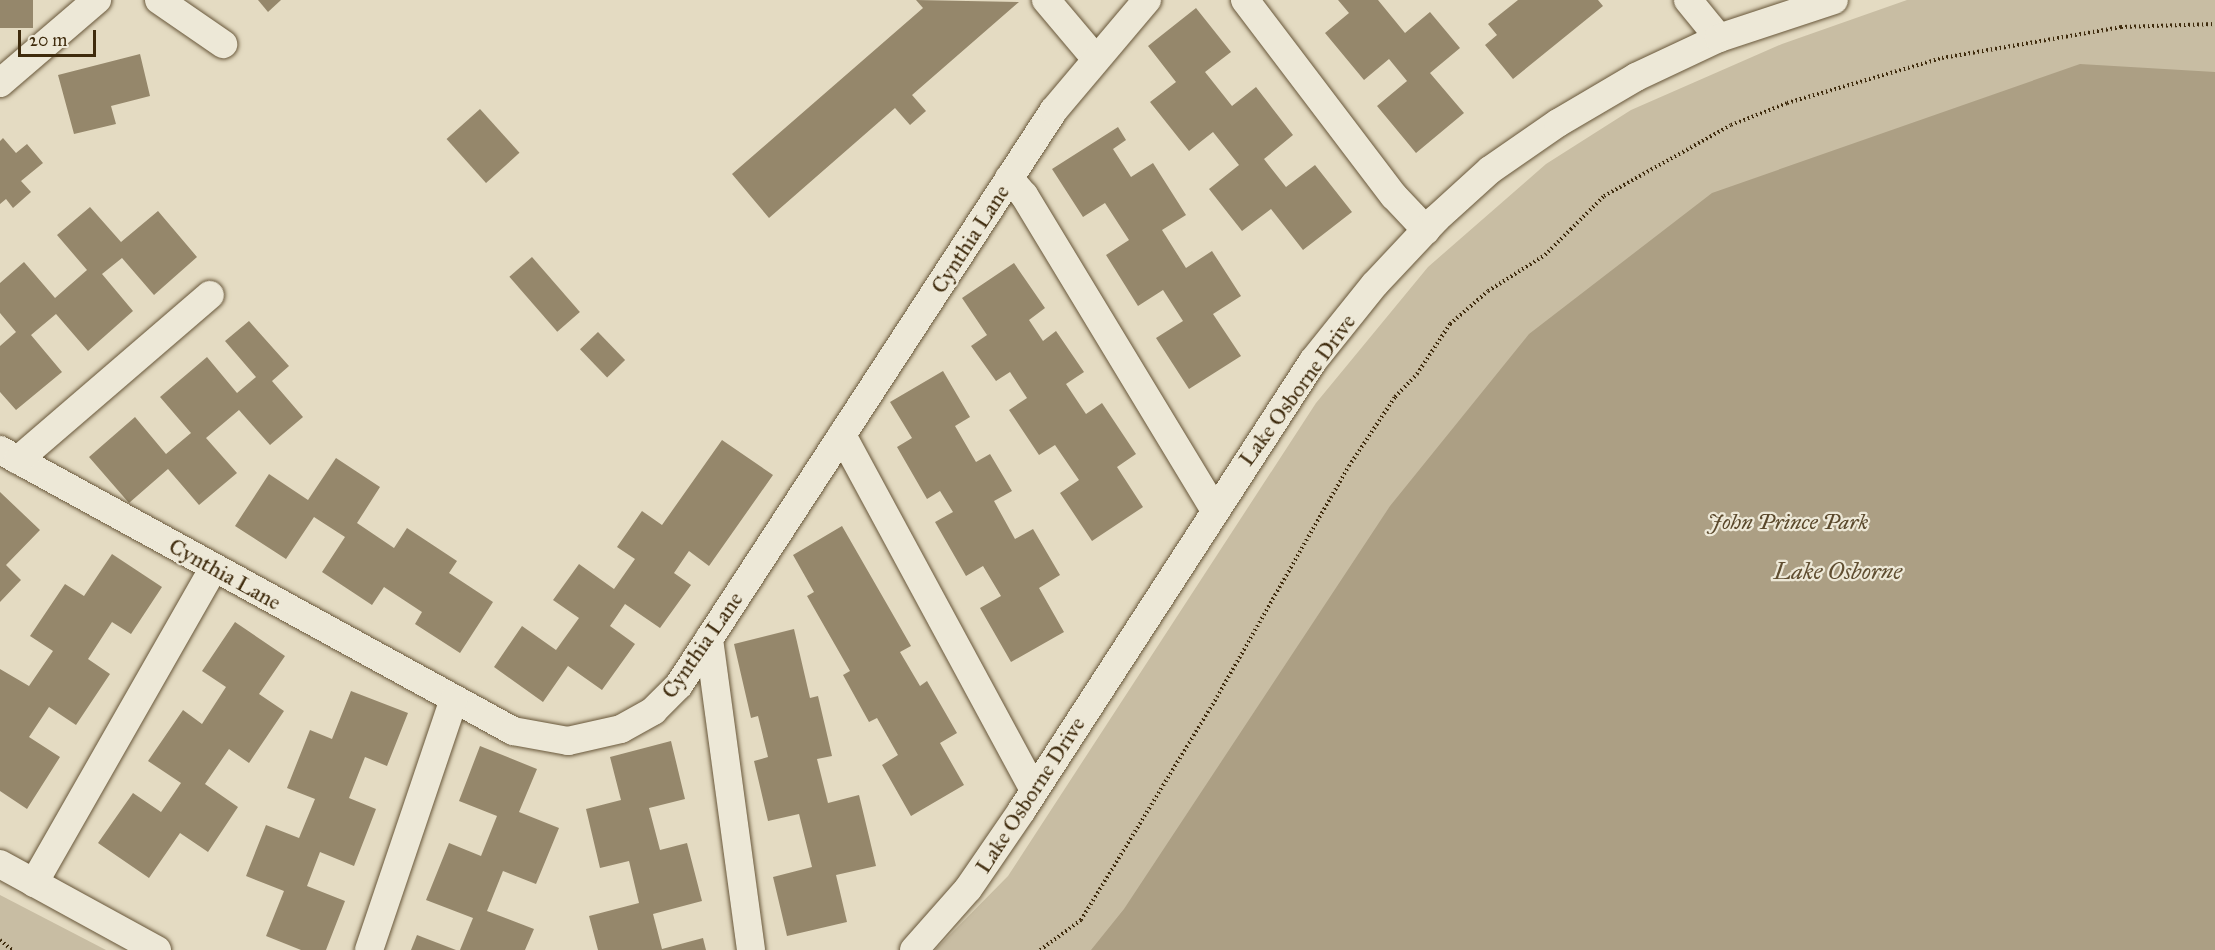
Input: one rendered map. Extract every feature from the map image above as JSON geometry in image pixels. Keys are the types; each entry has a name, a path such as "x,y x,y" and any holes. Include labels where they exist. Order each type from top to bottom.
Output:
{"street":[{"path":"0,83 97,0"},
{"path":"159,0 223,44"},
{"path":"1046,0 1095,58"},
{"name":"Cynthia Lane","path":"9,455 454,699 531,737 568,741 604,736 638,721 667,699 709,639 1009,178 1095,58 1147,0"},
{"path":"1245,0 1394,196 1426,230"},
{"path":"1689,0 1719,38"},
{"name":"Lake Osborne Drive","path":"914,950 968,889 1214,509 1313,361 1375,284 1426,230 1490,170 1558,123 1636,77 1719,38 1834,0"},
{"path":"1009,178 1024,195 1214,509"},
{"path":"9,455 210,295"},
{"path":"842,435 1034,790"},
{"path":"34,883 214,568"},
{"path":"709,639 751,950"},
{"path":"369,950 454,699"},
{"path":"0,864 157,950"}],"path":[{"path":"1040,950 1081,920 1217,697 1349,466 1395,397 1417,374 1450,324 1488,291 1545,255 1604,196 1731,125 1786,104 1942,58 2121,27 2215,24"},
{"path":"0,940 12,950"}],"green space":[{"name":"Lake Osborne","path":"1907,0 2215,0 2215,950 935,950 1008,876 1316,403 1428,267 1546,164 1631,110 1782,44"},
{"path":"0,895 106,950 0,950"}],"water":[{"name":"Lake Osborne","path":"2080,64 2215,72 2215,950 1091,950 1124,909 1390,506 1529,334 1712,193"}],"building":[{"path":"0,0 33,0 33,28 0,28"},
{"path":"258,0 281,0 268,12"},
{"path":"916,0 1019,2 912,95 926,111 910,125 895,108 769,218 732,174 923,8"},
{"path":"1338,0 1378,0 1405,33 1430,12 1460,48 1430,73 1464,113 1416,153 1377,106 1407,81 1389,59 1364,80 1325,33 1349,13"},
{"path":"1518,0 1598,0 1603,6 1513,79 1485,45 1497,35 1488,24"},
{"path":"1196,8 1231,52 1205,72 1232,106 1256,87 1293,135 1264,159 1286,187 1315,165 1352,212 1303,250 1271,209 1242,231 1209,189 1239,165 1213,132 1189,151 1150,102 1176,82 1148,46"},
{"path":"140,54 150,96 111,106 116,124 74,134 58,75"},
{"path":"480,109 519,153 486,183 447,139"},
{"path":"1118,127 1126,140 1113,149 1131,177 1153,163 1186,215 1162,230 1186,268 1212,251 1241,296 1213,314 1241,356 1189,389 1156,338 1183,321 1163,290 1138,306 1106,255 1129,240 1105,203 1083,217 1052,169"},
{"path":"3,138 16,153 27,144 43,163 21,181 31,192 13,208 6,199 0,204 0,141"},
{"path":"90,207 121,242 158,211 197,257 154,295 122,258 102,274 133,311 88,351 56,314 31,335 62,372 16,410 0,392 0,346 16,332 0,313 0,283 24,262 55,298 87,270 57,235"},
{"path":"532,257 580,312 557,332 509,277"},
{"path":"1014,263 1045,308 1029,320 1043,341 1056,331 1084,372 1066,384 1086,414 1102,403 1136,454 1117,467 1143,507 1092,541 1060,493 1079,480 1055,445 1039,455 1009,410 1027,398 1010,372 996,381 971,346 987,335 962,298"},
{"path":"249,321 289,366 272,381 303,417 270,445 239,410 206,438 237,473 199,505 168,469 129,503 89,457 135,417 166,454 191,433 160,397 207,357 237,393 256,377 225,341"},
{"path":"598,332 625,360 607,377 580,349"},
{"path":"943,371 970,417 955,426 976,462 990,454 1012,491 994,501 1015,539 1033,529 1060,575 1039,588 1064,632 1011,662 980,608 1001,596 983,566 966,576 935,522 953,512 940,491 927,499 897,447 912,438 890,402"},
{"path":"722,440 773,475 709,566 689,551 674,573 691,585 660,628 625,604 610,626 635,644 602,690 568,666 543,702 494,667 522,626 556,650 579,618 553,600 579,564 614,589 635,559 617,547 642,511 662,525"},
{"path":"336,458 380,487 357,523 394,548 407,528 457,561 449,573 493,602 460,653 415,624 422,612 384,587 372,605 322,572 345,537 314,517 286,559 235,526 269,474 308,500"},
{"path":"0,492 40,530 6,565 21,580 0,602"},
{"path":"842,526 911,646 900,652 920,686 927,681 957,733 940,743 964,785 911,816 882,765 898,755 877,718 869,722 843,675 850,671 807,596 814,592 793,555"},
{"path":"112,554 162,587 131,634 112,622 88,659 110,674 76,725 49,707 29,737 60,757 27,809 0,791 0,669 29,686 53,651 30,636 65,584 84,596"},
{"path":"235,622 285,656 259,694 284,711 249,763 229,749 205,784 238,807 208,852 180,833 149,878 98,843 133,793 161,812 181,783 148,761 183,710 202,724 226,687 202,671"},
{"path":"794,629 810,698 818,696 832,756 817,759 828,803 859,795 876,866 836,875 847,922 787,936 773,877 812,867 799,814 768,821 754,761 768,757 758,716 751,718 734,644"},
{"path":"351,691 408,713 387,766 365,757 349,798 376,809 354,866 320,852 307,886 345,901 326,950 301,950 266,936 284,891 246,876 266,825 299,838 315,799 287,788 310,730 332,739"},
{"path":"671,741 685,799 649,808 660,850 687,843 702,901 653,914 662,949 703,938 706,950 598,950 589,916 639,903 629,861 600,868 586,809 621,800 610,757"},
{"path":"480,746 537,769 519,812 559,828 536,884 503,871 487,911 534,929 525,950 460,950 473,918 426,900 449,843 481,856 497,816 459,801"},
{"path":"417,935 456,950 411,950"}],"park label":[{"name":"John Prince Park","path":"1788,522"}]}
